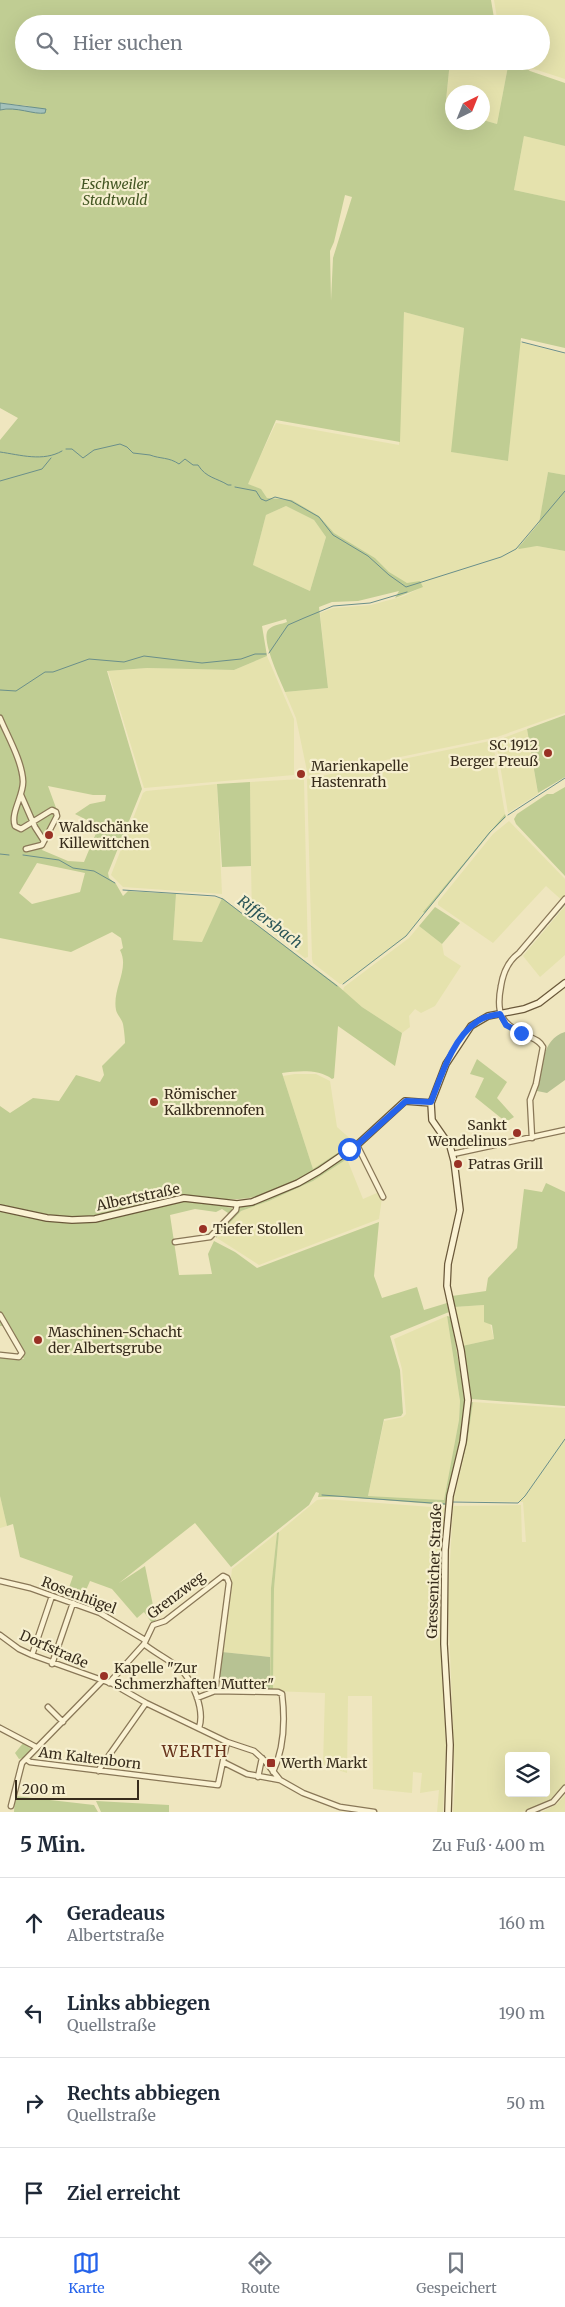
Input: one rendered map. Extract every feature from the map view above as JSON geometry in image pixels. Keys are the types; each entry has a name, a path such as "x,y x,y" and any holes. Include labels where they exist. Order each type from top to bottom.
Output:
{"main road":[{"path":"431,1102 446,1064 470,1026 480,1020 539,1003 565,983"},
{"name":"Albertstraße","path":"0,1208 47,1218 72,1220 95,1219 184,1198 237,1204 267,1197 298,1183 357,1145 406,1101 431,1102"},
{"name":"Gressenicher Straße","path":"431,1102 432,1120 453,1154 460,1210 448,1264 447,1286 461,1350 468,1400 463,1442 450,1496 445,1550 444,1644 450,1745 448,1812"}],"street":[{"path":"0,718 23,780 14,819 15,826 21,829 49,812 56,812 58,816 44,841 37,848 26,849"},
{"path":"21,795 44,841"},
{"path":"532,1138 530,1100 536,1084 543,1047 537,1040 506,1025 498,1005 501,984 512,958 519,953 565,899"},
{"path":"453,1154 565,1130"},
{"path":"357,1145 383,1197"},
{"path":"174,1242 210,1237 236,1210 237,1204"},
{"path":"0,1315 22,1353 19,1357 0,1355"},
{"name":"Grenzweg","path":"109,1683 145,1642 154,1625 165,1621 220,1576 225,1576 229,1584 215,1691"},
{"name":"Rosenhügel","path":"0,1581 52,1596 111,1618 145,1642 154,1653 180,1668 197,1698"},
{"path":"32,1655 52,1596"},
{"path":"52,1664 73,1603"},
{"name":"Dorfstraße","path":"0,1635 19,1649 52,1664 109,1683 146,1704 228,1742 254,1751 262,1758"},
{"name":"Am Kaltenborn","path":"11,1806 20,1770 26,1759 102,1681"},
{"path":"199,1728 202,1716 197,1698 215,1691 278,1692 282,1694 282,1745 279,1759 273,1772"},
{"path":"98,1771 146,1704"},
{"path":"48,1707 63,1722"},
{"path":"0,1728 36,1747"},
{"path":"228,1742 223,1762 247,1774 280,1780"},
{"path":"262,1758 280,1780 298,1790 331,1804 374,1812"},
{"path":"258,1777 262,1758"},
{"name":"Am Kaltenborn","path":"26,1759 30,1762 218,1785 223,1762"},
{"path":"529,1812 553,1802 565,1788"}],"shaded area":[{"path":"494,0 565,0 565,79 537,70 550,70 550,15 496,15"},
{"path":"449,70 507,70 497,124 490,122 490,85 448,85"},
{"path":"524,136 565,146 565,201 514,190"},
{"path":"404,312 464,328 452,452 508,461 520,342 565,354 565,475 548,472 539,523 518,548 537,546 565,551 565,713 497,737 308,776 296,718 285,692 328,688 320,613 333,608 371,605 404,596 422,587 407,584 389,572 375,558 334,533 319,516 292,500 267,498 261,489 247,484 276,423 399,445"},
{"path":"286,506 314,520 326,537 310,591 253,565 266,515"},
{"path":"267,656 294,719 294,775 144,788 108,671 147,668 234,670"},
{"path":"527,729 538,794 508,813 496,741"},
{"path":"490,741 493,743 505,814 424,911 425,913 407,936 344,984 340,984 313,963 312,959 307,779"},
{"path":"304,780 308,957 305,958 252,917 251,866 250,782"},
{"path":"217,784 222,894 123,887 111,875 143,793 146,791"},
{"path":"509,821 565,879 565,903 546,886 493,943 438,905 438,902 493,834"},
{"path":"176,894 222,898 203,942 173,940"},
{"path":"565,906 565,955 540,977 523,956"},
{"path":"419,926 442,944 444,955 461,966 435,1006 421,1013 415,1009 409,1016 410,1027 402,1033 362,1007 343,991 344,987 409,938"},
{"path":"316,1074 330,1081 337,1127 354,1142 313,1169 283,1076"},
{"path":"347,1159 363,1199 379,1192 382,1198 379,1219 259,1265 217,1238 241,1211 269,1201 313,1181"},
{"path":"485,1305 494,1339 462,1346 454,1307"},
{"path":"447,1316 460,1401 459,1420 444,1500 368,1496 384,1421 403,1417 406,1414 402,1369 394,1339"},
{"path":"473,1402 565,1408 565,1785 552,1800 538,1808 521,1812 453,1812 455,1782 448,1600 453,1506 521,1505 522,1542 526,1542 523,1502 453,1501 467,1444"},
{"path":"0,1496 7,1526 0,1528"},
{"path":"317,1500 445,1508 439,1600 446,1746 443,1812 437,1812 439,1790 420,1793 422,1773 413,1772 412,1793 373,1789 372,1696 348,1696 347,1773 323,1765 325,1693 273,1691 274,1589 279,1532"},
{"path":"277,1533 271,1588 270,1657 222,1652 232,1569"},
{"path":"565,1795 565,1812 542,1812 557,1804"}],"green space":[{"name":"Eschweiler Stadtwald","path":"0,0 491,0 494,15 15,15 15,70 449,70 448,85 445,85 445,130 490,130 490,122 497,124 507,70 529,70 565,83 565,146 524,136 514,190 565,201 565,348 521,338 508,461 451,452 464,328 404,312 400,442 276,420 248,484 261,489 267,498 292,500 319,516 334,533 375,558 389,572 407,583 420,581 423,587 395,598 399,591 358,601 332,602 319,607 328,688 285,692 269,650 267,634 269,629 287,622 286,619 262,626 267,656 234,670 147,668 107,671 142,789 108,873 109,878 116,884 123,896 128,891 176,894 173,940 202,942 222,898 337,985 362,1007 402,1033 395,1066 338,1026 334,1078 308,1072 282,1073 313,1169 354,1142 354,1144 326,1164 277,1190 243,1199 226,1199 224,1206 234,1209 224,1221 228,1213 222,1209 216,1212 195,1209 170,1215 179,1275 212,1274 208,1254 214,1241 235,1252 257,1268 379,1222 374,1276 382,1298 417,1287 424,1310 447,1303 449,1312 390,1336 400,1370 403,1413 401,1416 384,1419 368,1496 444,1500 459,1420 460,1401 447,1316 451,1317 465,1400 464,1421 446,1505 344,1497 318,1497 319,1493 316,1492 309,1505 231,1567 195,1523 119,1583 145,1566 156,1620 152,1623 144,1612 137,1618 112,1589 90,1581 80,1604 65,1599 73,1576 20,1557 13,1524 7,1526 0,1496 0,1357 24,1359 4,1326 0,1326 0,1106 10,1113 33,1098 59,1101 76,1075 100,1082 104,1075 102,1066 125,1043 123,1024 117,1012 115,1002 123,964 120,950 123,948 121,938 112,932 71,952 0,938 0,440 18,418 0,408 0,110 19,108 41,114 29,106 0,103","holes":["345,195 352,197 333,258 331,301 330,251 334,242","286,506 314,520 326,537 310,591 253,565 266,515","48,786 93,795 106,795 105,801 90,804 75,814 99,826 84,862 68,861 42,850 59,816","37,863 85,873 80,892 32,904 19,893"]},
{"path":"548,472 565,475 565,551 537,546 519,549 539,523"},
{"name":"SC 1912 Berger Preuß","path":"565,715 565,777 538,793 527,729"},
{"path":"250,782 251,866 222,867 217,784"},
{"path":"565,787 565,876 516,824 514,819 517,814 547,794 553,794"},
{"path":"505,814 506,817 491,832 425,913 423,912"},
{"path":"435,907 460,923 442,944 419,926"},
{"path":"565,1032 565,1080 547,1093 537,1091 547,1048 551,1041"},
{"path":"477,1059 507,1082 497,1098 514,1117 506,1122 475,1097 484,1078 470,1074"},
{"path":"346,1157 347,1159 313,1181 269,1201 241,1211 216,1238 216,1232 238,1208 269,1199 312,1179"},
{"path":"546,1183 565,1192 565,1406 471,1399 462,1346 494,1339 492,1325 484,1322 484,1305 454,1307 452,1296 486,1291 488,1278 517,1248 524,1189 542,1192"},
{"path":"473,1402 467,1444 452,1500 465,1443 470,1403"},
{"path":"279,1532 274,1589 273,1691 270,1691 271,1588 277,1533"},
{"path":"222,1652 270,1657 270,1691 222,1691 223,1682 218,1681"},
{"path":"24,1742 32,1750 19,1759 15,1753"},
{"path":"15,1796 94,1805 98,1812 14,1812"},
{"path":"96,1801 169,1805 169,1812 101,1812"}],"water":[{"path":"0,103 46,109 45,113 12,109 0,110"}],"waterway":[{"path":"522,342 565,353"},
{"path":"66,449 72,449 83,458 94,450 120,444 127,447 133,453 168,459 179,464 185,459 193,465 198,465 208,475 231,485"},
{"path":"0,452 40,457 62,451"},
{"path":"0,481 42,469 51,458"},
{"path":"235,487 256,491 261,499 266,501 275,497 291,501 319,517 333,535 368,556 406,587 501,557 516,549 565,491"},
{"path":"269,653 288,625 333,606 370,603 407,592"},
{"path":"0,690 16,691 45,672 53,672 89,659 124,662 144,656 202,663 241,659 255,654 266,654"},
{"name":"Riffersbach","path":"508,815 565,778"},
{"name":"Riffersbach","path":"343,984 406,936 490,832 505,817"},
{"path":"0,854 9,855"},
{"path":"23,855 59,860 73,868 94,871 115,883"},
{"name":"Riffersbach","path":"123,890 215,896 223,899 337,986"},
{"path":"522,954 565,904"},
{"path":"452,1502 518,1503 565,1439"},
{"path":"322,1495 445,1504"}],"place":[{"name":"SC 1912 Berger Preuß","path":"548,753"},
{"name":"Marienkapelle Hastenrath","path":"301,774"},
{"name":"Waldschänke Killewittchen","path":"49,835"},
{"name":"Römischer Kalkbrennofen","path":"154,1102"},
{"name":"Sankt Wendelinus","path":"517,1133"},
{"name":"Patras Grill","path":"458,1164"},
{"name":"Tiefer Stollen","path":"203,1229"},
{"name":"Maschinen-Schacht der Albertsgrube","path":"38,1340"},
{"name":"Kapelle \"Zur Schmerzhaften Mutter\"","path":"104,1676"},
{"name":"Werth Markt","path":"271,1763"}],"district":[{"name":"WERTH","path":"195,1751"}],"route":[{"path":"349,1149 357,1145 406,1101 431,1102 446,1064 470,1026 488,1016 500,1014 506,1025 515,1028 514,1030 521,1033"}]}
